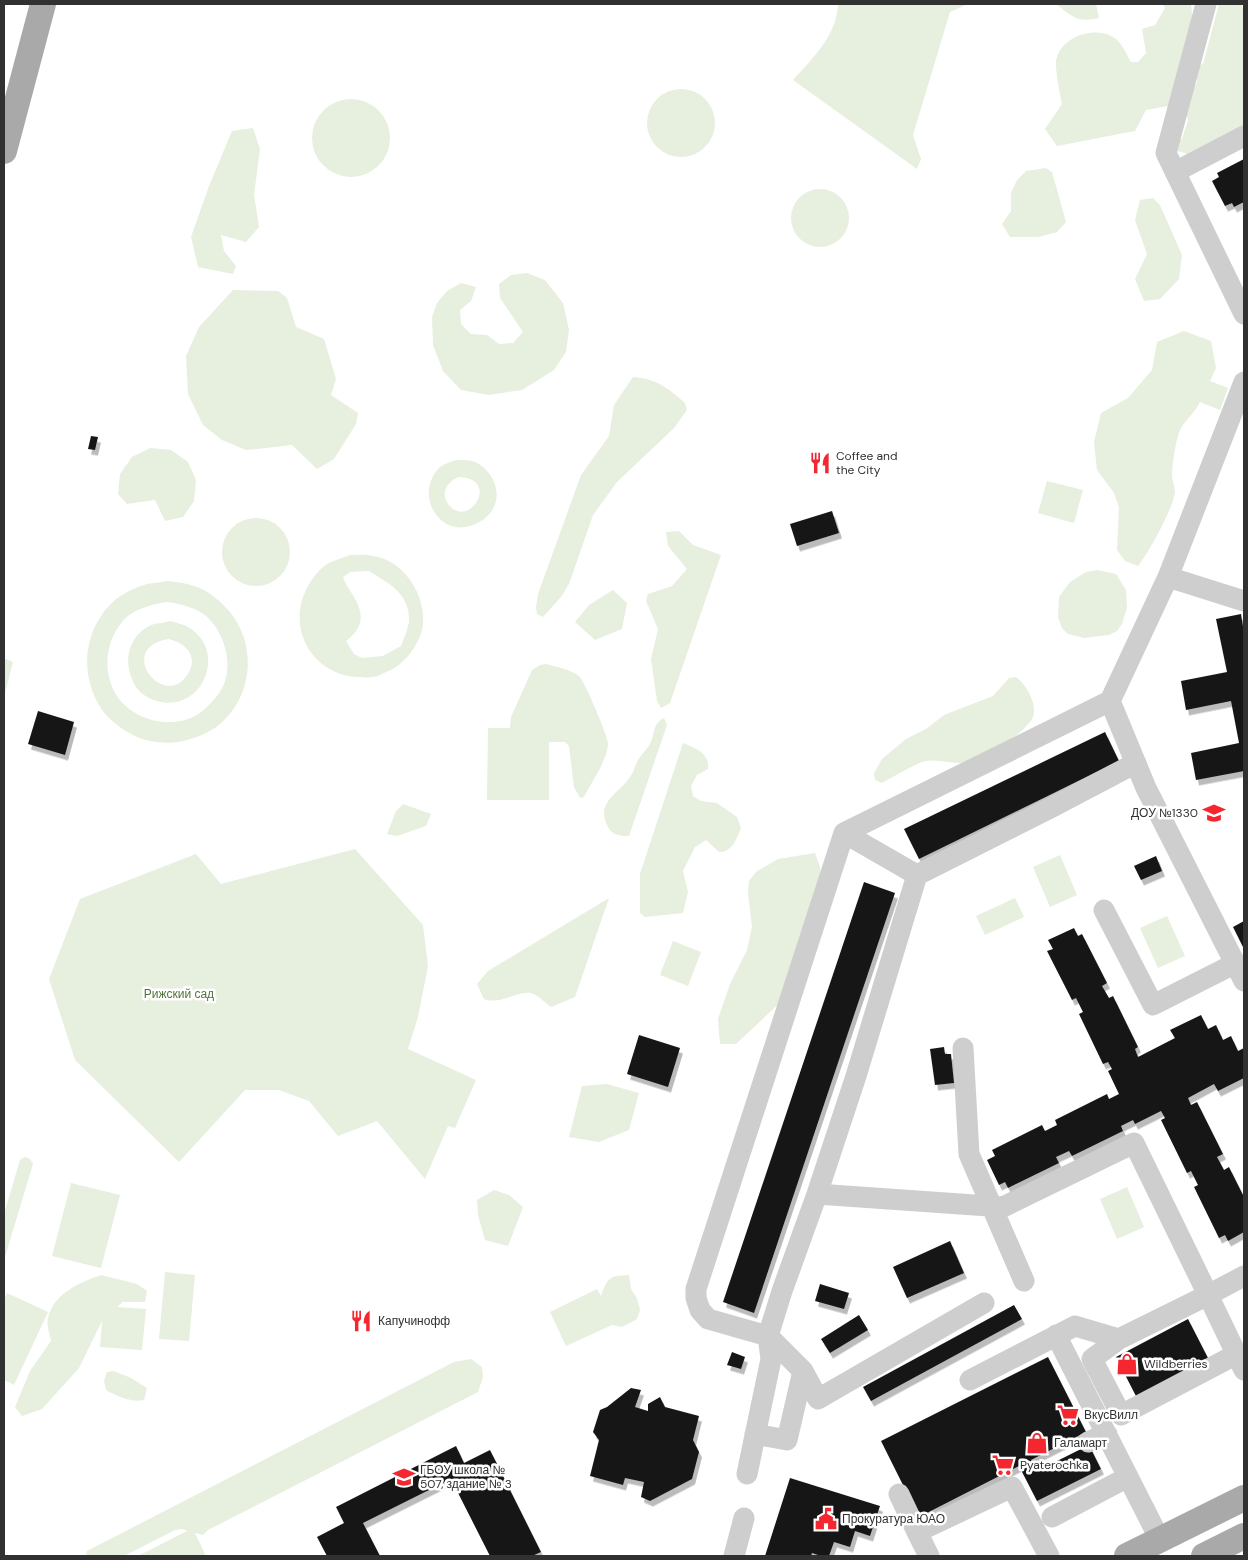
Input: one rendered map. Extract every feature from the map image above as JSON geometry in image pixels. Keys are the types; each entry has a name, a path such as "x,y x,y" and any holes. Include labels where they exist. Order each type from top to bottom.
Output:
{"main road":[{"path":"4,151 43,4"},
{"path":"1126,1556 1244,1498"},
{"path":"1204,1556 1244,1536"}],"lane":[{"path":"1206,4 1166,153 1244,314"},
{"path":"1175,172 1244,136"},
{"path":"984,1303 818,1399 803,1371 768,1336 708,1319 700,1310 696,1298 696,1289 844,833 1110,701 1168,577 1244,382"},
{"path":"1168,577 1244,601"},
{"path":"1104,910 1153,1005 1240,972 1146,788 1110,701"},
{"path":"747,1474 771,1359 768,1336 856,1076 917,875 1136,763"},
{"path":"844,833 917,875"},
{"path":"963,1048 969,1154 1024,1281"},
{"path":"817,1194 1003,1207 1137,1136 1208,1294 1239,1350 1121,1415 1092,1359 1119,1338 1208,1294 1244,1276"},
{"path":"970,1380 1075,1326 1119,1338"},
{"path":"1056,1335 1098,1438 1128,1477 1160,1540"},
{"path":"755,1434 788,1440 803,1371"},
{"path":"1052,1517 1128,1477"},
{"path":"917,1532 1012,1487 1049,1556"},
{"path":"899,1494 929,1556"},
{"path":"734,1556 744,1518"}],"green space":[{"path":"838,4 968,4 950,12 913,135 921,159 917,169 793,80 829,36 837,15"},
{"path":"1056,4 1096,4 1099,18 1085,20 1076,18"},
{"path":"1163,4 1191,4 1195,43 1174,105 1146,110 1135,131 1057,146 1045,129 1062,104 1056,61 1064,45 1080,35 1099,33 1108,35 1118,41 1131,62 1138,62 1146,53 1142,29 1155,25 1165,8"},
{"path":"1219,4 1241,4 1244,11 1244,129 1188,159 1185,153 1177,151 1174,143 1182,139 1188,120 1185,107 1197,82 1196,66 1203,64"},
{"path":"674,89 688,89 700,94 710,104 715,116 715,130 710,142 700,152 688,157 674,157 662,152 652,142 647,130 647,116 652,104 662,94"},
{"path":"351,99 366,102 379,110 387,123 390,138 387,153 379,166 366,174 351,177 336,174 323,166 315,153 312,138 315,123 323,110 336,102"},
{"path":"253,128 260,149 254,195 259,227 246,242 221,235 224,251 236,266 233,274 198,267 191,237 209,186 232,131"},
{"path":"1046,168 1052,172 1066,222 1057,232 1039,237 1010,237 1002,224 1011,211 1011,193 1017,180 1026,171"},
{"path":"814,189 826,189 841,197 849,212 849,224 841,239 826,247 814,247 799,239 791,224 791,212 799,197"},
{"path":"1153,198 1160,205 1182,255 1179,279 1160,299 1144,301 1135,279 1147,254 1135,220 1140,200"},
{"path":"527,273 545,280 563,303 569,330 566,352 554,370 522,390 489,395 461,390 443,371 433,345 432,317 437,303 447,291 461,283 476,287 471,301 460,310 461,324 471,334 487,335 499,344 513,343 523,332 500,298 499,284 511,275"},
{"path":"233,290 278,291 287,298 296,327 324,339 336,379 331,395 358,413 356,424 334,459 317,469 292,445 246,450 222,440 203,425 188,394 186,356 199,327"},
{"path":"1184,331 1211,341 1216,368 1210,381 1228,388 1220,410 1200,402 1180,430 1173,466 1174,498 1160,529 1138,566 1125,561 1117,550 1119,507 1114,493 1097,470 1094,442 1101,413 1128,398 1152,370 1157,342"},
{"path":"633,377 662,385 685,403 687,410 674,428 617,482 593,515 569,584 561,597 543,617 537,614 538,594 581,475 609,436 614,405"},
{"path":"150,448 171,450 188,462 196,480 194,501 183,517 165,521 155,500 127,504 118,494 120,474 132,457"},
{"path":"456,460 471,461 481,465 494,481 497,494 494,507 488,515 478,523 463,527 451,526 442,521 434,513 430,502 429,491 432,479 439,468","holes":["459,477 472,480 478,486 480,494 477,501 472,508 456,511 446,500 446,488"]},
{"path":"1047,481 1083,490 1074,523 1038,513"},
{"path":"249,518 263,518 275,523 285,533 290,545 290,559 285,571 275,581 263,586 249,586 237,581 227,571 222,559 222,545 227,533 237,523"},
{"path":"679,531 693,545 721,555 670,703 661,708 657,701 651,659 658,629 646,601 648,594 672,586 687,569 668,546 666,532"},
{"path":"350,555 370,555 385,559 395,565 412,583 422,606 422,630 413,650 404,661 376,676 344,675 330,669 309,650 303,637 300,623 300,607 307,588 321,569 331,562","holes":["369,571 390,585 401,596 408,610 409,622 401,646 383,656 362,658 354,654 346,641 356,632 361,617 358,605 343,577 350,572"]},
{"path":"1097,570 1116,574 1126,590 1127,608 1122,624 1117,631 1109,635 1084,638 1068,634 1062,628 1058,617 1059,597 1070,582 1086,572"},
{"path":"167,581 187,584 204,590 230,612 239,625 244,639 248,670 245,685 239,699 231,713 220,724 205,733 173,743 142,739 112,721 95,698 87,666 93,630 106,609 117,598 132,590 145,585","holes":["167,602 188,606 206,616 224,643 227,665 223,687 204,709 188,719 168,722 157,721 137,714 121,701 111,683 107,662 111,642 121,623 137,610"]},
{"path":"613,590 627,603 622,629 595,640 575,622 589,605"},
{"path":"170,621 188,627 200,638 207,651 208,664 205,678 197,690 187,698 173,703 157,701 142,693 134,683 128,663 133,641 144,629 151,625","holes":["169,639 185,647 192,660 189,672 179,683 168,686 158,682 149,675 145,664 145,654 153,645"]},
{"path":"4,658 13,662 4,697"},
{"path":"546,664 571,672 582,680 607,738 607,750 602,764 584,797 580,798 574,787 569,746 565,742 549,742 549,800 487,800 488,728 510,728 511,717 532,670"},
{"path":"1016,677 1030,695 1034,712 1029,723 1013,738 992,752 972,761 960,763 926,761 882,783 875,780 874,773 882,759 906,739 926,729 944,715 993,696 1009,678"},
{"path":"664,718 667,725 629,836 616,834 607,825 604,810 610,798 631,775 638,760 650,744 657,724"},
{"path":"683,743 701,752 708,763 708,769 697,775 691,786 693,796 701,801 717,803 737,817 741,828 728,850 719,852 706,840 695,847 683,871 688,892 683,913 645,917 640,913 640,874"},
{"path":"403,804 431,814 426,826 397,836 387,834 396,811"},
{"name":"Рижский сад","path":"355,849 423,925 428,966 418,1017 408,1049 476,1080 455,1128 448,1126 425,1179 377,1121 338,1136 309,1101 279,1090 245,1090 179,1162 75,1060 49,979 80,899 196,854 221,884"},
{"path":"815,853 820,867 821,880 787,996 736,1044 720,1044 718,1019 730,984 747,950 752,927 748,893 749,881 756,872 778,859"},
{"path":"1060,855 1077,895 1050,907 1033,867"},
{"path":"609,898 575,997 551,1007 531,993 496,1000 484,999 477,984 488,971"},
{"path":"1015,898 1024,917 985,935 976,916"},
{"path":"1167,916 1185,956 1158,968 1140,928"},
{"path":"673,941 701,952 688,986 660,975"},
{"path":"607,1084 639,1093 629,1130 599,1142 569,1137 582,1086"},
{"path":"25,1157 30,1159 33,1164 4,1260 4,1214 20,1160"},
{"path":"71,1183 120,1195 101,1268 52,1256"},
{"path":"1127,1187 1144,1227 1117,1239 1100,1199"},
{"path":"494,1190 509,1195 523,1207 508,1246 485,1240 478,1215 477,1200"},
{"path":"165,1272 195,1275 189,1341 159,1339"},
{"path":"101,1275 137,1284 147,1291 145,1302 123,1302 117,1307 146,1309 142,1350 100,1347 102,1321 79,1368 42,1409 22,1416 15,1407 30,1371 51,1341 47,1323 51,1309 68,1290"},
{"path":"629,1275 631,1289 637,1298 640,1310 637,1319 622,1327 612,1325 566,1346 550,1312 597,1289 601,1296 610,1279"},
{"path":"7,1293 48,1312 14,1385 4,1380 4,1300"},
{"path":"471,1359 482,1367 483,1377 478,1392 208,1530 203,1535 195,1533 206,1556 138,1556 187,1531 182,1529 175,1530 124,1556 86,1556 87,1551 454,1362"},
{"path":"114,1371 131,1378 147,1388 144,1400 130,1400 106,1390 104,1381 107,1372"}],"building":[{"path":"1244,159 1244,202 1234,207 1232,203 1225,206 1212,181 1219,177 1217,173"},
{"path":"91,436 98,437 95,450 88,449"},
{"path":"832,511 839,533 797,546 790,524"},
{"path":"1241,614 1244,633 1244,771 1196,780 1191,753 1239,743 1231,701 1186,710 1181,681 1227,672 1216,619"},
{"path":"38,711 74,722 65,755 28,744"},
{"path":"1105,732 1119,761 919,859 904,829"},
{"path":"1156,856 1162,871 1141,880 1134,866"},
{"path":"864,882 895,893 754,1313 723,1302"},
{"path":"1244,921 1244,949 1233,927"},
{"path":"1074,928 1078,936 1082,934 1107,983 1102,986 1109,998 1113,996 1138,1047 1135,1049 1138,1057 1175,1038 1170,1030 1201,1015 1208,1029 1216,1025 1223,1040 1231,1036 1238,1051 1244,1048 1244,1078 1218,1091 1214,1084 1188,1098 1191,1105 1197,1102 1223,1154 1217,1157 1224,1170 1229,1167 1244,1197 1244,1232 1228,1241 1225,1235 1219,1238 1194,1187 1198,1185 1191,1171 1187,1173 1161,1120 1165,1118 1161,1111 1135,1124 1133,1120 1121,1126 1123,1131 1072,1156 1069,1151 1056,1157 1059,1163 1008,1188 1005,1182 999,1185 987,1160 995,1156 992,1150 1042,1125 1045,1131 1057,1125 1055,1120 1107,1094 1109,1099 1119,1094 1108,1071 1112,1069 1108,1062 1103,1064 1079,1014 1083,1012 1076,998 1072,1000 1047,951 1053,949 1048,940"},
{"path":"639,1035 680,1048 668,1087 627,1074"},
{"path":"944,1047 945,1054 951,1054 954,1083 935,1085 930,1049"},
{"path":"950,1241 964,1273 907,1298 893,1267"},
{"path":"820,1284 849,1293 844,1309 815,1301"},
{"path":"1014,1305 1022,1319 871,1401 863,1387"},
{"path":"859,1315 868,1330 830,1353 821,1339"},
{"path":"1188,1319 1210,1362 1138,1400 1116,1357"},
{"path":"732,1352 745,1357 741,1369 727,1365"},
{"path":"1048,1357 1086,1432 1031,1460 1037,1471 1089,1445 1101,1469 1037,1501 1019,1466 919,1517 881,1441"},
{"path":"631,1388 641,1390 635,1407 648,1411 648,1404 660,1397 665,1407 699,1416 693,1440 699,1452 692,1479 650,1501 641,1497 644,1482 625,1478 623,1485 590,1476 599,1440 593,1432 600,1410 607,1407"},
{"path":"456,1446 464,1463 490,1450 541,1552 532,1556 490,1556 451,1479 363,1523 380,1556 327,1556 317,1537 344,1523 336,1507"},
{"name":"Прокуратура ЮАО","path":"790,1478 880,1506 870,1536 855,1531 850,1547 834,1542 829,1556 812,1553 811,1556 765,1556"}],"place":[{"name":"Coffee and the City","path":"820,463"},
{"name":"ДОУ №1330","path":"1214,813"},
{"name":"Капучинофф","path":"361,1321"},
{"name":"Wildberries","path":"1127,1364"},
{"name":"ВкусВилл","path":"1068,1415"},
{"name":"Галамарт","path":"1037,1443"},
{"name":"Pyaterochka","path":"1003,1465"},
{"name":"ГБОУ школа № 507, здание № 3","path":"404,1477"},
{"name":"Прокуратура ЮАО","path":"826,1519"}]}
